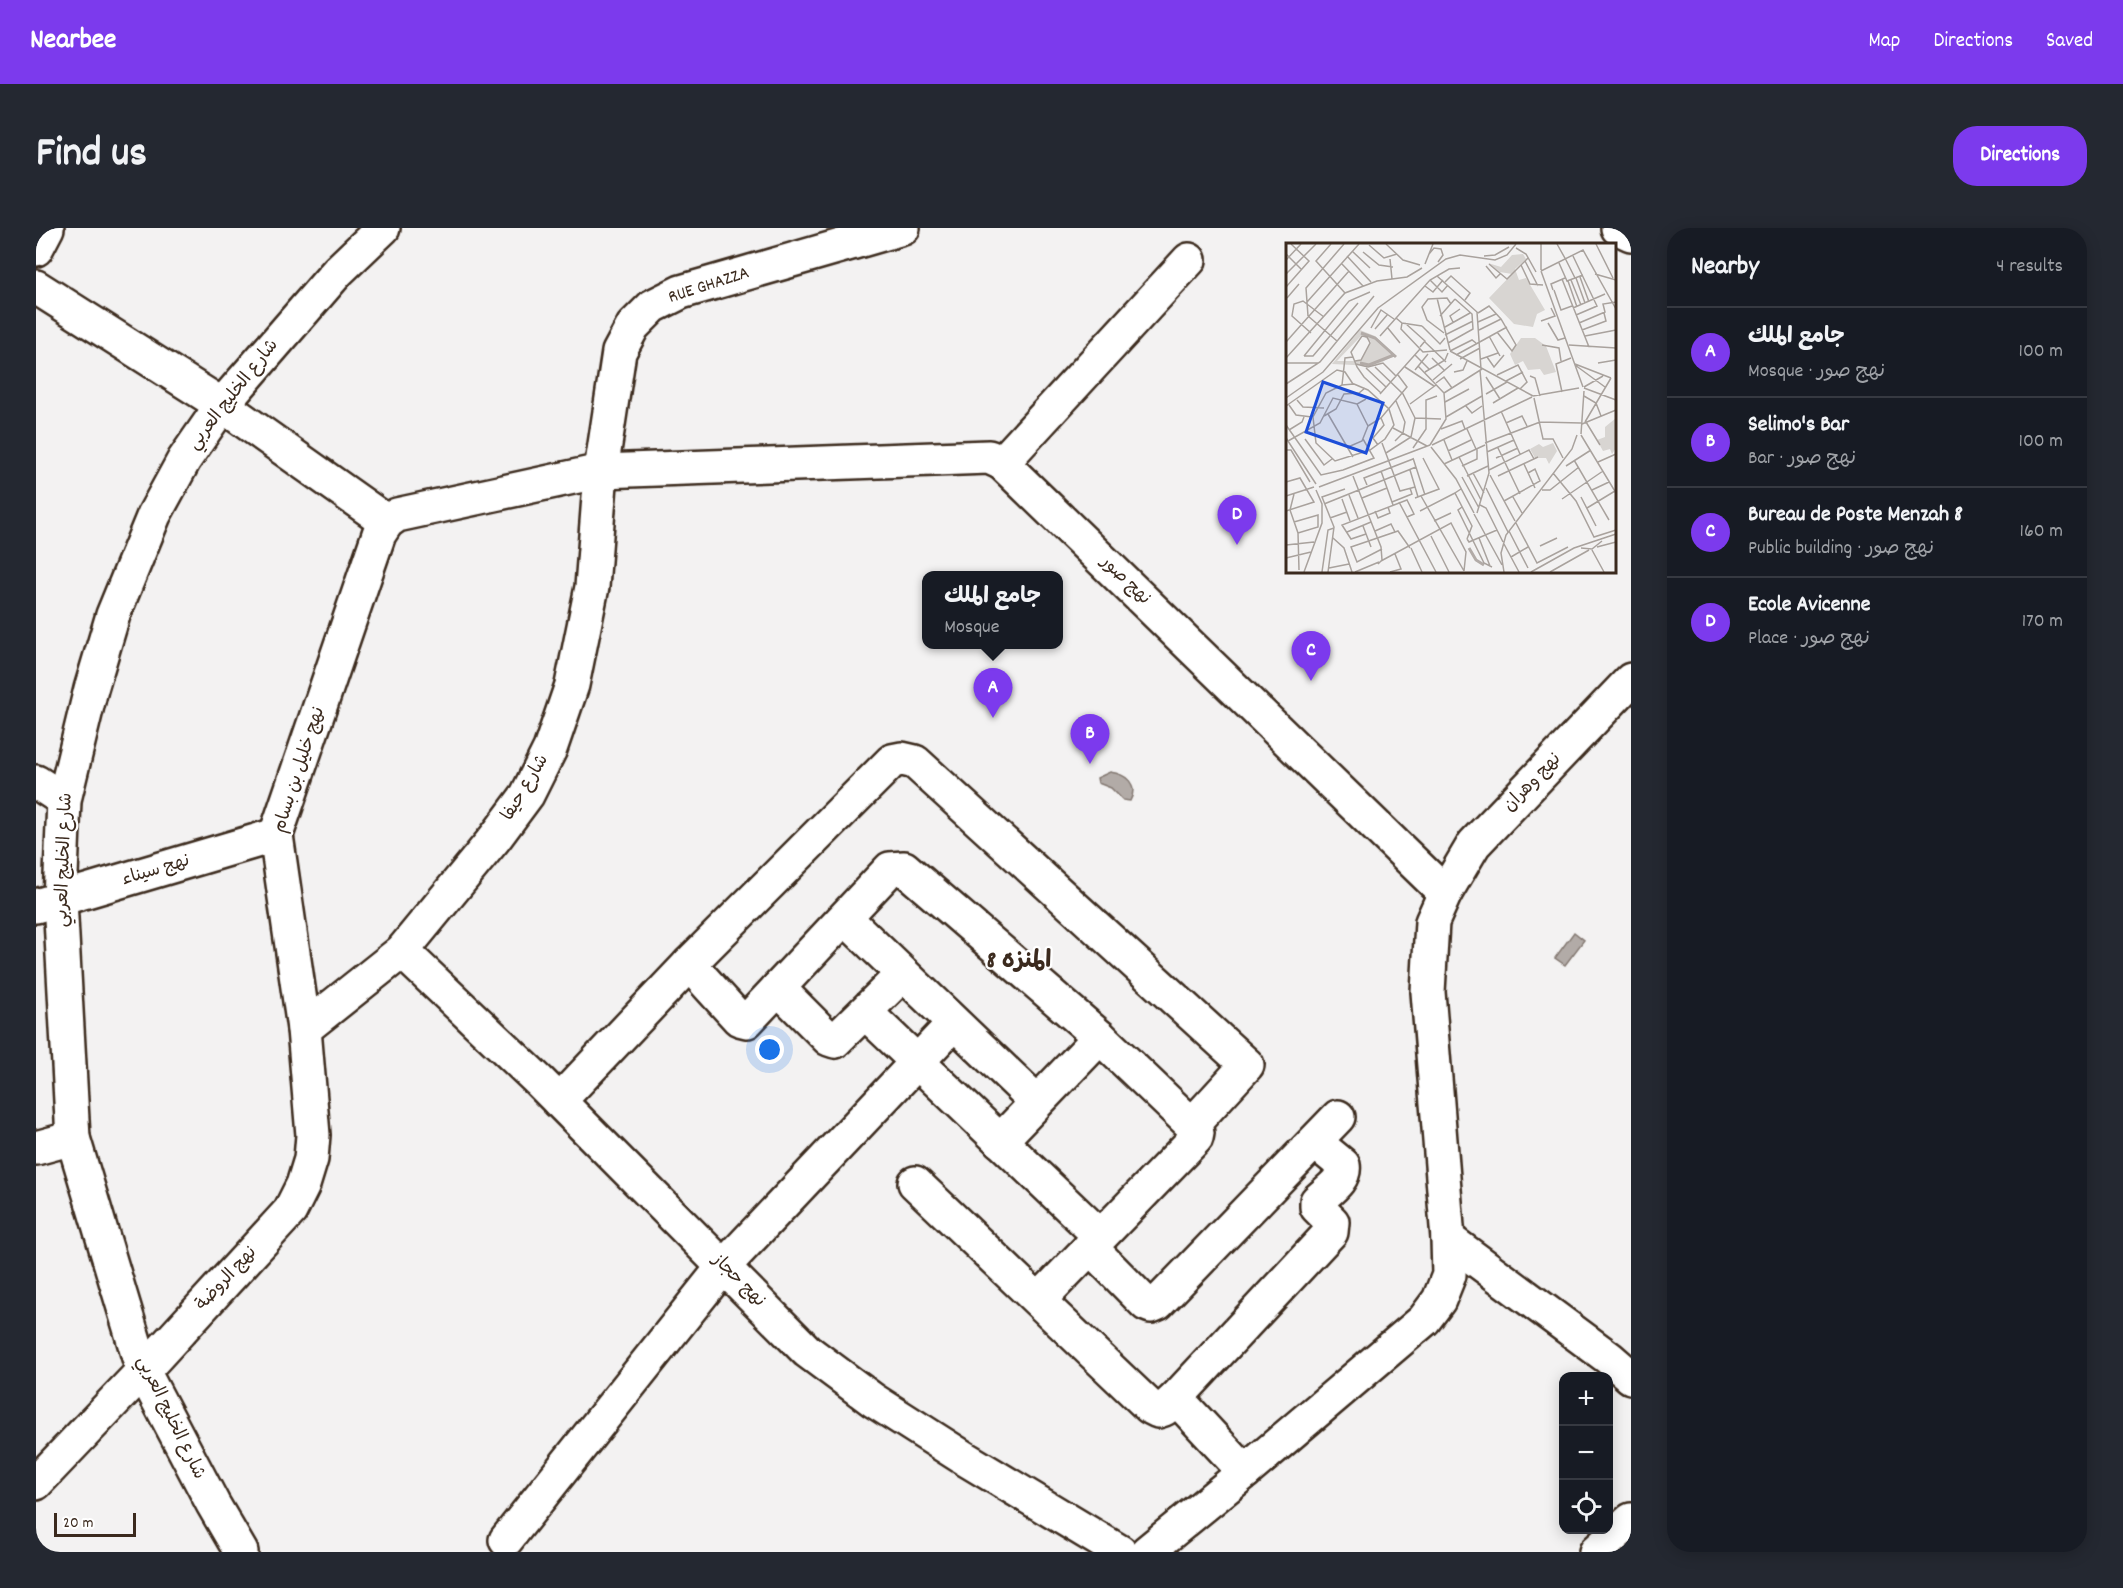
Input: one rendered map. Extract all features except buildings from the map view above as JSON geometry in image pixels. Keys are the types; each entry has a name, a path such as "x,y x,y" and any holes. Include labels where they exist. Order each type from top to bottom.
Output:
{"street":[{"path":"36,249 47,228"},
{"name":"شارع الخليج العربي","path":"241,1552 143,1371 73,1138 48,903 64,800 91,689 113,615 154,515 184,460 222,405 338,271 383,228"},
{"name":"RUE GHAZZA","path":"601,471 619,352 633,326 653,306 681,292 903,228"},
{"path":"1618,228 1631,234"},
{"path":"36,286 222,405 387,522 397,515 601,471 988,457 1002,463 1189,260"},
{"name":"نهج صور","path":"1002,463 1445,893"},
{"name":"شارع حيفا","path":"304,1029 402,951 495,838 527,795 550,749 572,685 583,637 592,587 601,471"},
{"name":"نهج خليل بن بسام","path":"304,1029 276,835 379,534 387,522"},
{"name":"نهج وهران","path":"1147,1552 1424,1320 1439,1299 1449,1275 1428,992 1432,922 1445,893 1474,844 1631,680"},
{"path":"559,1101 689,964 892,761 902,759 915,762 1247,1065 1192,1125"},
{"path":"36,782 64,800"},
{"name":"نهج سيناء","path":"48,903 276,835"},
{"path":"689,964 743,1021 750,1019 890,869 903,868 1100,1037 1192,1125 1197,1133 1196,1138 1039,1300"},
{"path":"845,918 1037,1102"},
{"name":"نهج حجاز","path":"402,951 559,1101 807,1351 873,1400 1120,1552"},
{"path":"778,988 829,1039 835,1041 866,1013 903,974"},
{"path":"866,1013 1000,1141 1095,1242 1146,1304 1151,1306 1158,1303 1338,1117"},
{"path":"506,1539 724,1266 954,1023"},
{"name":"نهج الروضة","path":"36,1483 290,1211 303,1185 311,1159 313,1135 304,1029"},
{"path":"1000,1141 1100,1037"},
{"path":"36,1148 73,1138"},
{"path":"915,1183 1150,1407 1158,1411 1164,1409 1176,1398 1331,1232 1332,1222 1317,1207 1317,1201 1342,1177 1343,1165 1315,1142"},
{"path":"1448,1239 1609,1358 1631,1377"},
{"path":"1176,1398 1245,1472"},
{"path":"1596,1552 1631,1520"}],"shaded area":[{"path":"1110,772 1121,775 1132,785 1130,801 1123,800 1111,788 1098,783 1097,778"},
{"path":"1574,932 1584,940 1565,965 1555,958"}],"place":[{"name":"Ecole Avicenne","path":"1237,545"},
{"name":"Bureau de Poste Menzah 8","path":"1311,681"},
{"name":"جامع الملك","path":"993,718"},
{"name":"Selimo's Bar","path":"1090,764"}],"district":[{"name":"المنزه 8","path":"1019,962"}]}
